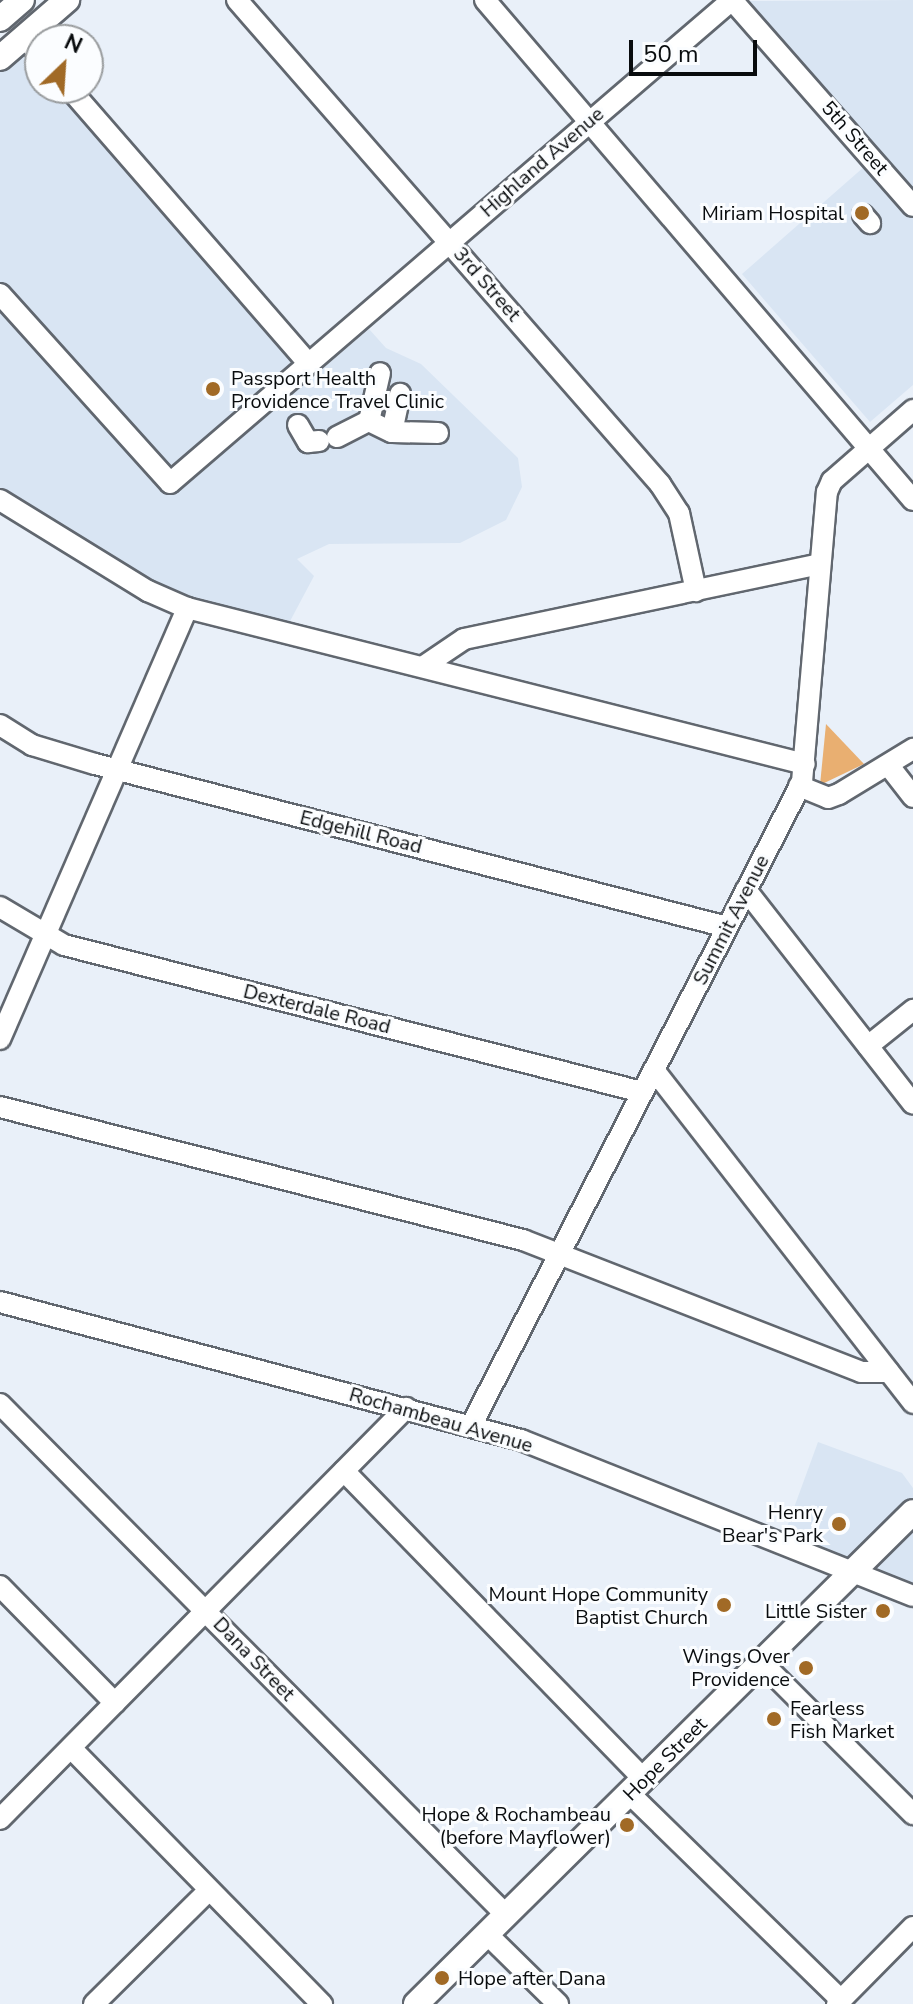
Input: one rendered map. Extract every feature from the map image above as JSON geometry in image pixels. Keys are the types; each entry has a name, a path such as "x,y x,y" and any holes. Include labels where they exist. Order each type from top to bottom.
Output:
{"main road":[{"path":"0,19 22,0"},
{"path":"49,24 67,0"},
{"path":"0,58 24,49"},
{"name":"Hope Street","path":"416,2004 852,1572 909,1525"}],"street":[{"name":"3rd Street","path":"237,0 660,484 679,513 696,591"},
{"path":"485,0 871,447 913,500"},
{"name":"Highland Avenue","path":"0,294 170,483 451,243 589,119 732,0"},
{"name":"5th Street","path":"732,0 913,206"},
{"path":"83,104 308,363"},
{"path":"369,421 380,373"},
{"path":"392,432 400,394"},
{"name":"Summit Avenue","path":"472,1424 799,786 805,764 827,492 832,481 913,410"},
{"path":"298,425 308,442 328,439 369,421 392,432 438,433"},
{"path":"0,500 148,591 187,608 805,764"},
{"path":"424,666 464,639 820,564"},
{"path":"0,1039 187,608"},
{"name":"Edgehill Road","path":"0,725 42,749 727,927"},
{"path":"799,786 828,798 889,766 913,749"},
{"path":"889,766 913,797"},
{"path":"746,890 913,1104"},
{"name":"Dexterdale Road","path":"0,907 64,945 642,1092"},
{"path":"868,1046 913,1010"},
{"path":"654,1070 913,1403"},
{"path":"0,1107 560,1252 861,1372 889,1372"},
{"name":"Rochambeau Avenue","path":"0,1302 472,1424 913,1596"},
{"name":"Dana Street","path":"0,1404 506,1915"},
{"path":"0,1819 406,1408"},
{"path":"344,1471 839,2002 913,1927"},
{"path":"0,1586 115,1703"},
{"path":"762,1663 913,1814"},
{"path":"71,1748 322,2004"},
{"path":"94,2004 208,1891"},
{"path":"487,1934 558,2004"}],"shaded area":[{"name":"Miriam Hospital","path":"913,0 913,385 870,422 742,274 881,152 749,1"},
{"path":"24,52 24,104 69,104 308,381 369,329 386,348 421,364 518,458 522,487 506,520 460,543 329,544 297,559 314,576 288,625 110,575 0,500 0,69"},
{"path":"826,724 864,764 820,785"},
{"path":"818,1442 902,1473 913,1488 913,1600 780,1546"}],"place":[{"name":"Miriam Hospital","path":"862,213"},
{"name":"Passport Health Providence Travel Clinic","path":"213,389"},
{"name":"Henry Bear's Park","path":"839,1524"},
{"name":"Mount Hope Community Baptist Church","path":"724,1605"},
{"name":"Little Sister","path":"883,1611"},
{"name":"Wings Over Providence","path":"806,1668"},
{"name":"Fearless Fish Market","path":"774,1719"},
{"name":"Hope & Rochambeau (before Mayflower)","path":"627,1825"},
{"name":"Hope after Dana","path":"442,1978"}]}
